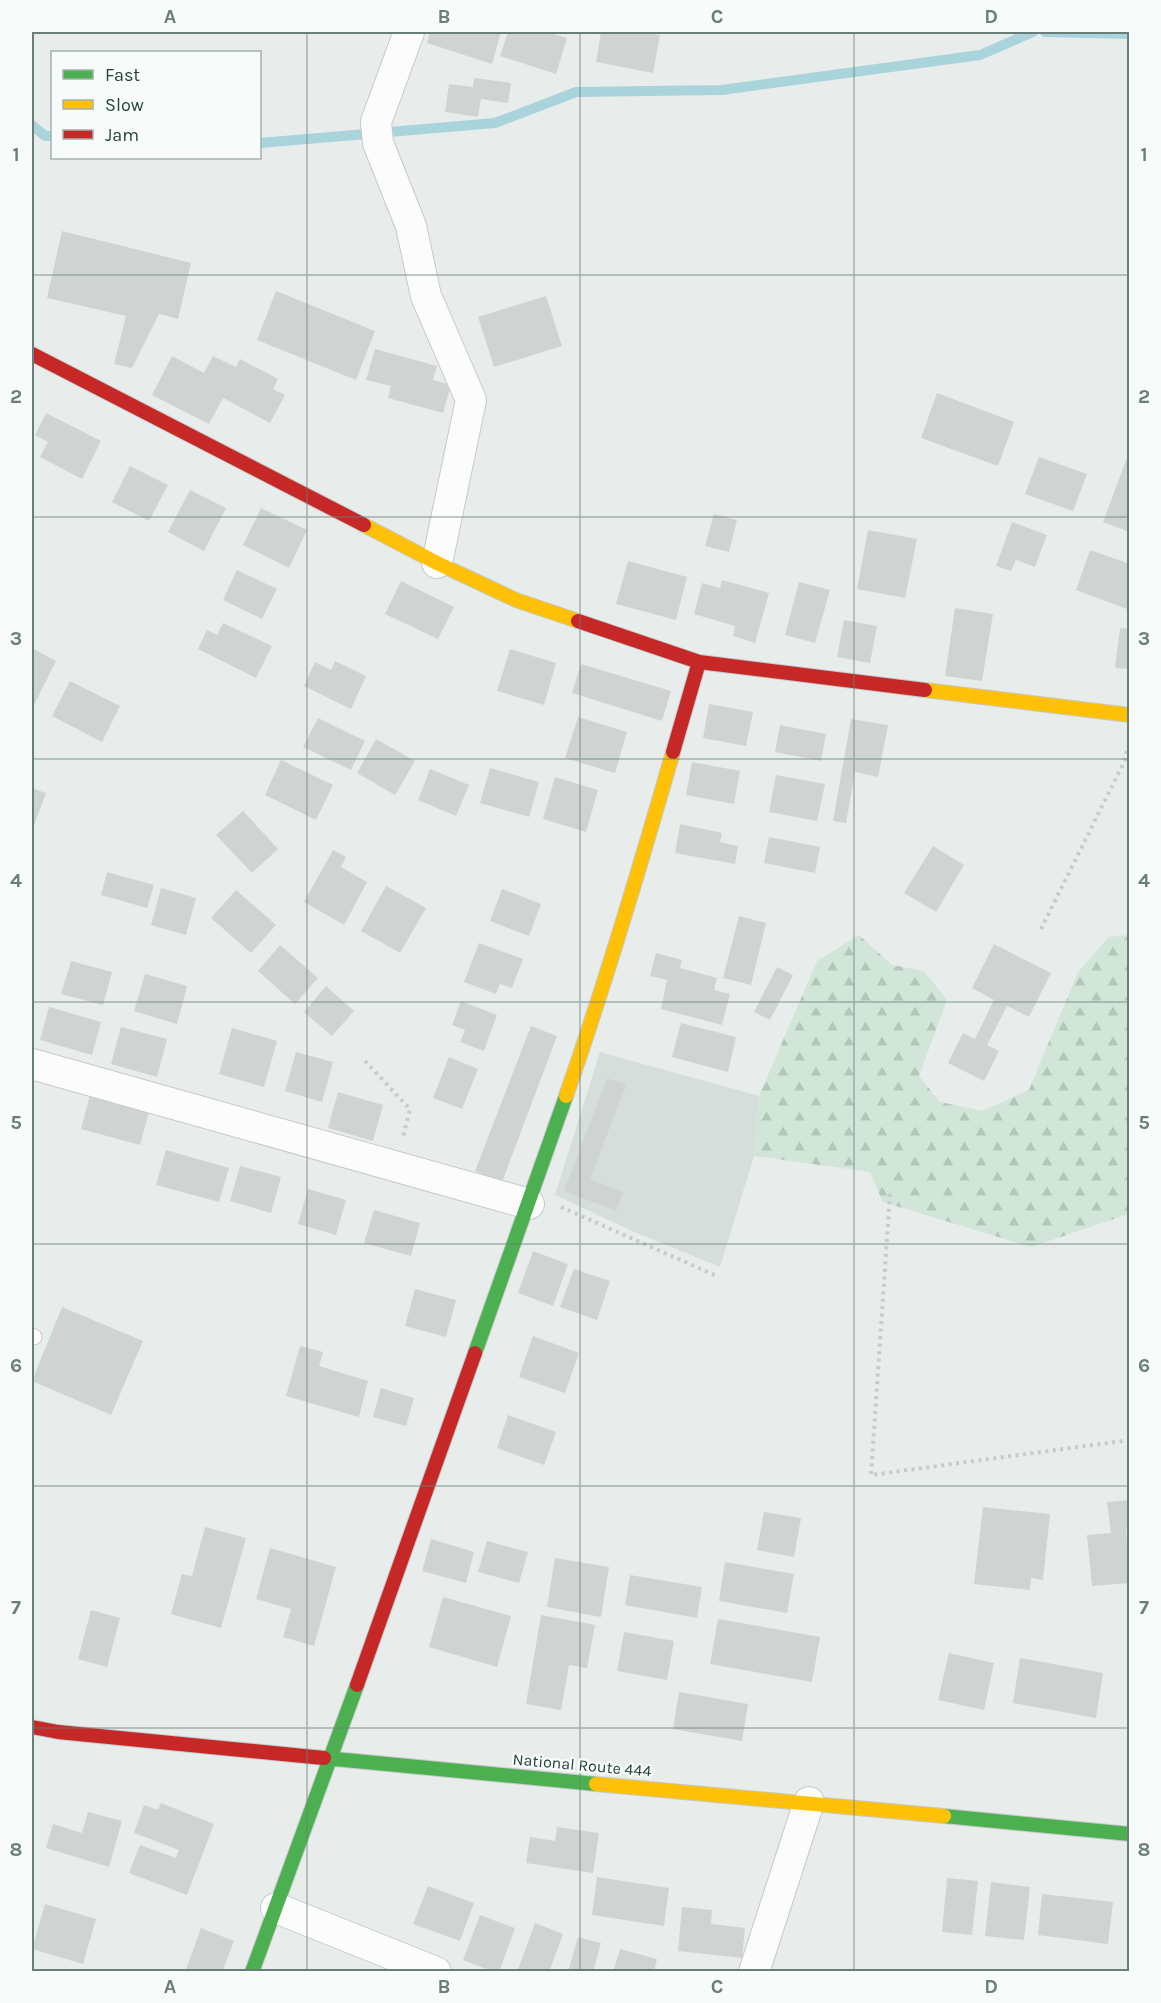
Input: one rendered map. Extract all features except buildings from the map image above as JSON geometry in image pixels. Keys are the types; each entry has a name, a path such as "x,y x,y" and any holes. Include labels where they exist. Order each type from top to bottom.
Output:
{"main road":[{"path":"32,354 437,564 516,600 699,662 1130,715"},
{"path":"252,1971 331,1760 589,1030 641,865 699,662"},
{"name":"National Route 444","path":"32,1726 58,1732 331,1760 810,1802 1130,1834"}],"street":[{"path":"409,32 377,132 411,226 426,296 471,400 437,564"},
{"path":"32,1064 529,1204"},
{"path":"754,1971 810,1802"},
{"path":"276,1908 436,1971"}],"path":[{"path":"1041,929 1125,760 1130,740"},
{"path":"365,1061 410,1109 394,1166"},
{"path":"890,1194 871,1474 1130,1440"},
{"path":"529,1204 548,1202 719,1277"}],"shaded area":[{"path":"600,1052 759,1096 754,1156 720,1267 634,1232 555,1195"}],"green space":[{"path":"859,935 892,965 924,971 947,1000 919,1076 940,1102 982,1111 1029,1090 1078,972 1109,937 1129,935 1129,1214 1031,1247 883,1202 870,1172 754,1156 759,1096 817,961"}],"waterway":[{"path":"261,143 495,123 576,92 722,90 980,55 1033,32"},
{"path":"1045,32 1130,34"},
{"path":"32,125 45,136 51,136"}],"traffic: fast":[{"path":"475,1353 566,1096"},
{"path":"252,1972 357,1685"},
{"path":"324,1758 596,1784"},
{"path":"944,1816 1130,1834"}],"traffic: slow":[{"path":"364,525 516,600 578,621"},
{"path":"925,690 1130,715"},
{"path":"566,1096 622,924 673,752"},
{"path":"596,1784 944,1816"}],"traffic: jam":[{"path":"32,354 364,525"},
{"path":"578,621 699,662 925,690"},
{"path":"673,752 699,662"},
{"path":"357,1685 475,1353"},
{"path":"32,1727 58,1732 324,1758"}]}
